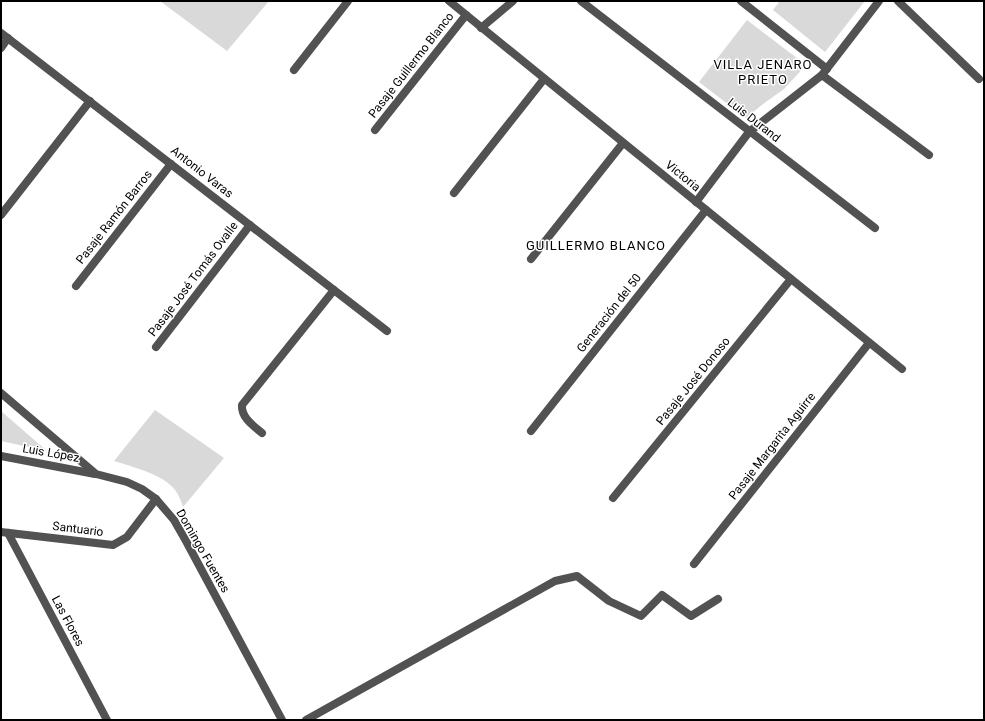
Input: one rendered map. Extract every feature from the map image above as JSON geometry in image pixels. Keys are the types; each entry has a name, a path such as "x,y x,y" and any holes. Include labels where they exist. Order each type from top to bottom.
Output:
{"street":[{"path":"294,70 348,1"},
{"name":"Victoria","path":"449,1 902,369"},
{"path":"482,28 513,1"},
{"name":"Luis Durand","path":"581,1 875,228"},
{"path":"741,1 824,72 929,155"},
{"path":"696,202 750,132 824,72 879,1"},
{"path":"898,1 979,79"},
{"name":"Pasaje Guillermo Blanco","path":"375,130 466,15"},
{"name":"Antonio Varas","path":"1,33 387,331"},
{"path":"1,48 8,38"},
{"path":"454,193 544,79"},
{"path":"1,215 90,101"},
{"path":"531,259 623,143"},
{"name":"Pasaje Ramón Barros","path":"76,286 171,164"},
{"name":"Generación del 50","path":"531,431 706,210"},
{"name":"Pasaje José Tomás Ovalle","path":"156,347 250,225"},
{"name":"Pasaje José Donoso","path":"613,498 791,278"},
{"path":"262,433 246,418 241,411 242,405 334,290"},
{"name":"Pasaje Margarita Aguirre","path":"694,564 869,343"},
{"name":"Domingo Fuentes","path":"1,393 96,474 127,482 142,489 156,499 178,527 282,720"},
{"name":"Luis López","path":"1,456 96,474"},
{"name":"Santuario","path":"4,532 113,545 127,538 156,499"},
{"name":"Las Flores","path":"4,532 107,720"},
{"path":"306,720 556,581 577,576 609,600 641,616 662,595 691,616 718,599"}],"shaded area":[{"path":"160,1 269,1 227,51"},
{"path":"780,1 865,1 825,52 773,10"},
{"path":"747,20 806,65 784,89 746,118 699,82"},
{"path":"155,410 224,458 183,507 176,492 164,480 138,468 114,461"},
{"path":"1,411 47,451 1,441"}],"district":[{"name":"VILLA JENARO PRIETO","path":"763,72"},
{"name":"GUILLERMO BLANCO","path":"596,245"}]}
